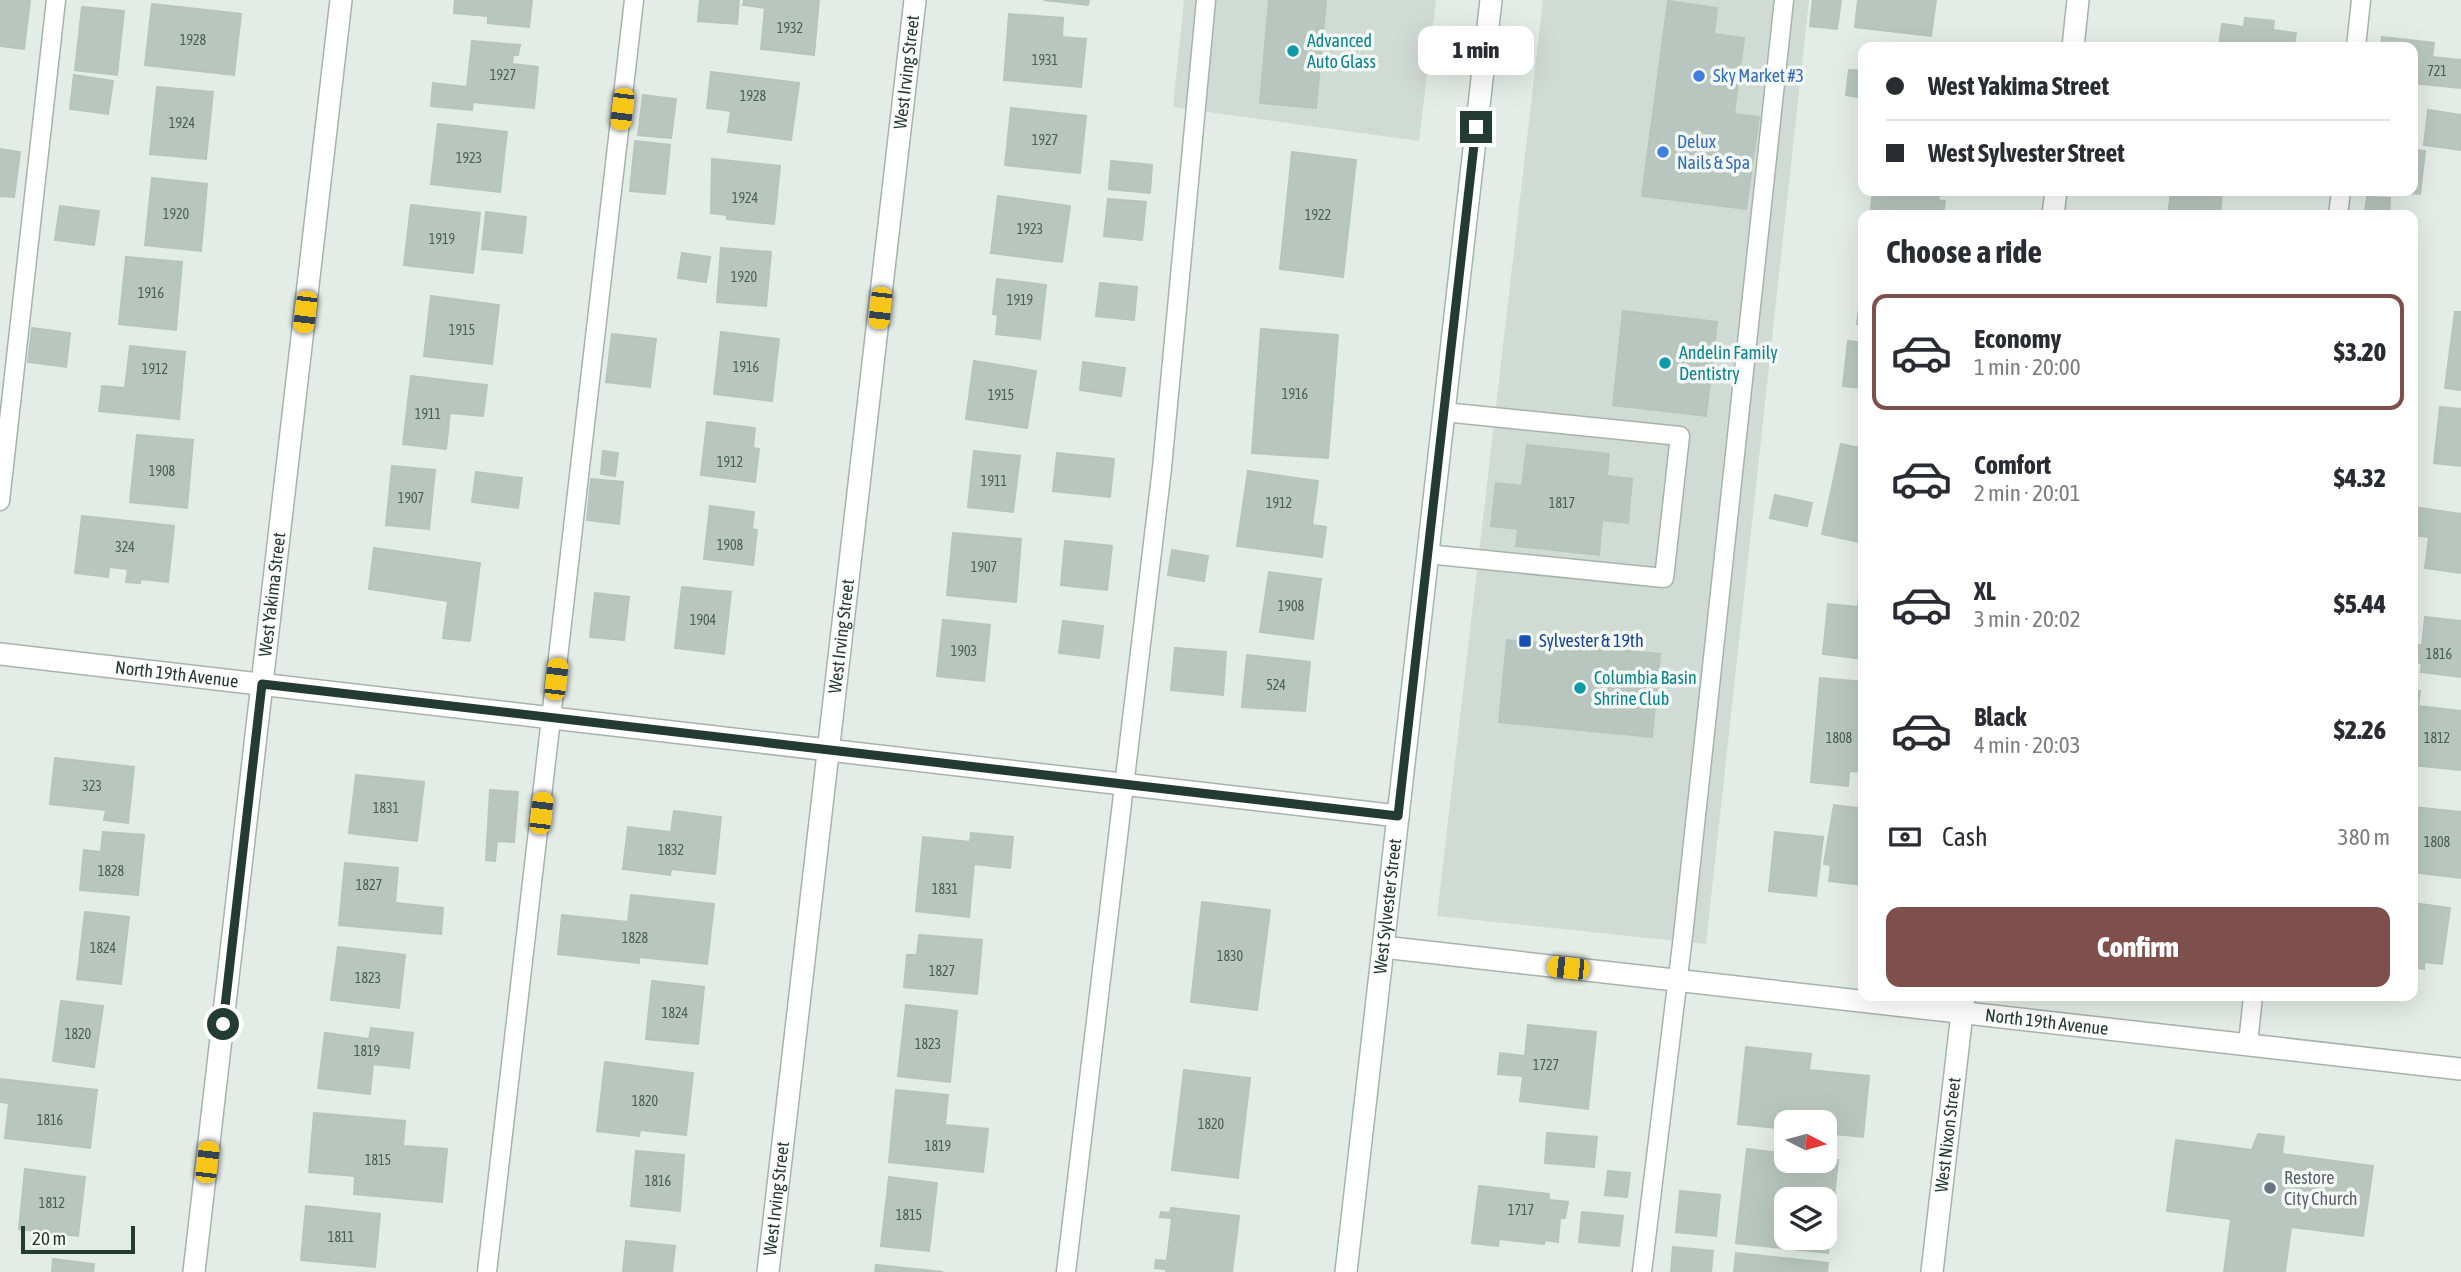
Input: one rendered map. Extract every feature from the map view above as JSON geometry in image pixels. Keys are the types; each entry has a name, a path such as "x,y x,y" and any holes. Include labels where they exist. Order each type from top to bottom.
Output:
{"street":[{"name":"West Yakima Street","path":"194,1272 341,0"},
{"name":"West Irving Street","path":"768,1272 915,0"},
{"name":"West Sylvester Street","path":"1346,1272 1491,0"},
{"path":"2074,42 2078,0"},
{"name":"North 19th Avenue","path":"0,653 1398,816"},
{"name":"North 19th Avenue","path":"1383,947 1678,980 1858,995"},
{"name":"North 19th Avenue","path":"1927,1001 2248,1044 2461,1069"},
{"name":"West Nixon Street","path":"1932,1272 1963,1004"}],"lane":[{"path":"0,501 56,0"},
{"path":"487,1272 634,0"},
{"path":"1066,1272 1162,468 1206,0"},
{"path":"1642,1272 1678,980 1784,0"},
{"path":"2357,42 2361,0"},
{"path":"1427,554 1664,578 1680,436 1444,412"},
{"path":"2248,1044 2252,1001"}],"shaded area":[{"path":"1184,0 1436,0 1419,141 1173,107"},
{"path":"1543,0 1809,0 1706,944 1437,916"}],"building":[{"path":"0,0 30,0 24,49 0,46"},
{"path":"455,0 532,0 529,27 488,23 488,16 454,13"},
{"path":"700,0 739,0 737,24 698,21"},
{"path":"744,0 819,0 814,55 761,49 765,8 743,5"},
{"path":"1044,0 1089,0 1088,5"},
{"name":"Advanced Auto Glass","path":"1269,0 1326,0 1316,108 1260,103"},
{"path":"1813,0 1841,0 1837,29 1810,26"},
{"path":"1858,0 1936,0 1931,36 1855,27"},
{"name":"Sky Market #3","path":"1668,1 1717,8 1714,34 1744,38 1734,114 1759,117 1746,209 1642,196"},
{"path":"152,4 241,14 234,75 145,65"},
{"path":"82,7 124,11 117,75 75,70"},
{"path":"1009,14 1063,18 1062,37 1086,39 1081,87 1004,80"},
{"path":"2245,18 2274,21 2273,30 2296,33 2295,42 2220,42 2222,24 2244,27"},
{"path":"2382,37 2434,43 2432,57 2461,60 2461,88 2418,84 2418,42 2382,42"},
{"path":"472,41 520,45 518,55 513,55 512,64 538,67 534,108 473,102 472,110 431,106 433,83 467,87"},
{"path":"1849,70 1858,71 1858,97 1846,95"},
{"path":"711,72 799,83 791,140 728,132 731,111 707,108"},
{"path":"74,75 113,81 108,114 70,109"},
{"path":"157,87 213,92 206,159 150,154"},
{"path":"643,95 676,99 671,138 638,135"},
{"path":"1011,108 1086,116 1080,173 1005,165"},
{"path":"2428,110 2461,115 2461,150 2424,145"},
{"path":"438,124 507,132 500,192 431,184"},
{"path":"635,141 670,145 665,194 630,191"},
{"path":"0,149 20,152 14,197 0,196"},
{"path":"2418,150 2425,151 2418,194"},
{"path":"1292,152 1356,160 1343,277 1280,269"},
{"path":"712,159 780,166 774,224 727,219 727,215 711,213"},
{"path":"1111,161 1152,165 1150,193 1109,189"},
{"path":"152,178 207,184 201,251 145,245"},
{"path":"998,196 1070,206 1062,262 991,253"},
{"path":"1872,196 1939,196 1938,200 1945,201 1944,210 1871,210"},
{"path":"2170,196 2222,196 2220,210 2169,210"},
{"path":"2367,197 2390,198 2389,210 2365,210"},
{"path":"1108,199 1146,202 1142,240 1104,236"},
{"path":"411,205 480,213 473,273 404,265"},
{"path":"60,206 99,211 94,245 55,240"},
{"path":"486,212 526,217 522,253 482,249"},
{"path":"721,248 771,252 766,306 717,302"},
{"path":"682,253 710,257 706,282 678,278"},
{"path":"126,257 182,262 176,330 119,324"},
{"path":"997,279 1046,285 1040,339 996,334 998,315 993,314"},
{"path":"1100,283 1137,287 1134,320 1096,316"},
{"path":"431,296 499,305 492,364 424,356"},
{"name":"Andelin Family Dentistry","path":"1623,311 1717,322 1706,416 1613,405"},
{"path":"2455,312 2461,312 2461,390 2445,388"},
{"path":"32,328 70,333 66,367 28,362"},
{"path":"1261,329 1338,335 1328,458 1252,453"},
{"path":"721,332 779,339 772,401 714,394"},
{"path":"612,334 656,339 650,387 606,382"},
{"path":"1848,341 1858,342 1858,387 1843,386"},
{"path":"130,346 185,352 179,419 99,411 102,386 125,388"},
{"path":"974,361 1036,371 1027,428 966,419"},
{"path":"1083,362 1125,368 1121,396 1080,390"},
{"path":"411,376 487,385 483,416 450,413 446,449 403,444"},
{"path":"2440,407 2461,409 2461,466 2434,463"},
{"path":"707,422 755,428 753,448 759,449 755,482 701,475"},
{"path":"137,435 193,440 187,508 130,502"},
{"path":"1841,444 1858,448 1858,542 1822,534"},
{"path":"1527,445 1609,454 1607,476 1632,479 1628,523 1602,520 1599,555 1516,546 1518,529 1491,526 1496,483 1522,486"},
{"path":"603,451 618,453 615,476 601,474"},
{"path":"974,451 1020,456 1013,512 968,507"},
{"path":"1057,453 1114,459 1110,497 1053,491"},
{"path":"392,466 435,470 429,529 386,525"},
{"path":"1248,471 1318,481 1312,525 1326,527 1322,557 1237,546"},
{"path":"476,472 522,478 518,508 472,502"},
{"path":"591,479 623,482 619,524 587,520"},
{"path":"1775,495 1812,503 1807,526 1770,518"},
{"path":"710,506 754,512 752,529 757,530 753,565 704,559"},
{"path":"2418,508 2461,514 2461,573 2425,568 2429,537 2418,536"},
{"path":"82,516 174,526 168,582 141,579 140,583 126,582 128,569 109,567 108,577 75,573"},
{"path":"953,533 1021,539 1016,602 947,595"},
{"path":"1065,541 1112,546 1107,590 1061,585"},
{"path":"374,548 480,563 470,641 443,638 448,601 369,589"},
{"path":"1172,550 1208,556 1204,581 1168,575"},
{"path":"1269,572 1321,579 1313,639 1260,632"},
{"path":"682,587 731,592 724,654 675,648"},
{"path":"595,593 629,597 624,640 590,637"},
{"path":"1828,604 1858,607 1858,658 1823,654"},
{"path":"2425,617 2461,621 2461,677 2421,672 2418,645 2422,645"},
{"path":"943,620 990,625 984,681 937,676"},
{"path":"1063,621 1103,626 1099,658 1059,653"},
{"name":"Columbia Basin Shrine Club","path":"1507,640 1660,654 1652,737 1499,722"},
{"path":"1175,648 1226,652 1223,695 1171,690"},
{"path":"1247,655 1310,662 1305,711 1242,707"},
{"path":"1820,678 1858,681 1858,772 1849,771 1848,786 1811,782"},
{"path":"2418,706 2461,711 2461,770 2418,766"},
{"path":"55,758 134,767 128,823 104,820 106,810 50,804"},
{"path":"356,775 424,782 417,841 349,833"},
{"path":"490,790 518,792 514,842 497,841 495,861 486,860"},
{"path":"1834,805 1858,808 1858,884 1829,881 1831,865 1824,864"},
{"path":"2418,808 2461,812 2461,878 2418,873"},
{"path":"674,811 721,817 715,874 671,869 670,875 623,869 628,827 671,832"},
{"path":"103,832 144,835 138,895 80,890 84,850 101,852"},
{"path":"1775,832 1823,837 1816,896 1769,891"},
{"path":"971,833 1013,837 1010,868 974,864 969,917 916,911 923,837 970,842"},
{"path":"345,863 398,868 395,903 443,908 441,934 339,925"},
{"path":"631,895 714,904 707,964 639,957 639,963 558,954 562,915 628,922"},
{"path":"1202,902 1270,910 1257,1010 1191,1002"},
{"path":"2418,904 2450,908 2442,964 2424,962 2424,969 2418,968"},
{"path":"85,912 129,917 121,984 77,979"},
{"path":"919,935 982,940 977,994 904,987 907,955 917,955"},
{"path":"338,947 405,955 399,1008 331,1000"},
{"path":"652,981 704,987 698,1044 646,1039"},
{"path":"61,1001 103,1006 94,1067 53,1061"},
{"path":"906,1005 957,1011 950,1082 898,1076"},
{"path":"1528,1025 1596,1032 1588,1109 1520,1101 1523,1076 1498,1074 1500,1053 1525,1056"},
{"path":"371,1028 413,1033 409,1068 373,1064 370,1094 318,1088 325,1033 369,1039"},
{"path":"1746,1047 1811,1054 1809,1070 1869,1076 1863,1137 1838,1134 1838,1110 1774,1110 1774,1128 1738,1124"},
{"path":"605,1062 693,1073 686,1135 640,1130 639,1136 597,1131"},
{"path":"1184,1070 1250,1078 1238,1178 1172,1170"},
{"path":"0,1079 97,1090 90,1148 5,1138 9,1103 0,1102"},
{"path":"896,1090 948,1095 945,1125 988,1129 983,1172 889,1162"},
{"path":"314,1113 405,1121 403,1146 447,1149 442,1202 354,1194 355,1176 309,1172"},
{"path":"1547,1133 1597,1137 1594,1167 1545,1163"},
{"name":"Restore City Church","path":"2258,1134 2284,1137 2282,1154 2373,1166 2363,1236 2291,1227 2285,1272 2224,1272 2231,1219 2167,1211 2176,1140 2252,1150"},
{"path":"1747,1149 1774,1152 1774,1173 1837,1173 1835,1187 1774,1187 1774,1247 1736,1243"},
{"path":"636,1151 684,1155 680,1211 631,1206"},
{"path":"25,1169 85,1177 78,1236 19,1229"},
{"path":"1608,1171 1630,1173 1627,1197 1605,1195"},
{"path":"889,1177 937,1183 929,1251 881,1246"},
{"path":"1479,1186 1549,1194 1549,1200 1568,1202 1565,1218 1560,1218 1558,1242 1545,1240 1544,1244 1499,1239 1498,1246 1472,1243"},
{"path":"1680,1191 1720,1195 1716,1236 1676,1232"},
{"path":"306,1206 380,1214 375,1267 301,1260"},
{"path":"1171,1208 1239,1216 1232,1272 1166,1272 1166,1269 1155,1268 1156,1260 1167,1261 1172,1218 1160,1217 1161,1212 1170,1213"},
{"path":"1582,1212 1623,1216 1619,1246 1579,1242"},
{"path":"626,1241 675,1246 672,1272 623,1272"},
{"path":"1673,1247 1713,1251 1711,1272 1671,1272"},
{"path":"1800,1250 1828,1250 1828,1253"},
{"path":"1736,1253 1828,1263 1827,1272 1734,1272"},
{"path":"53,1259 94,1264 93,1272 52,1272"},
{"path":"876,1265 943,1272 875,1272"}],"place":[{"name":"Advanced Auto Glass","path":"1293,51"},
{"name":"Sky Market #3","path":"1699,76"},
{"name":"Delux Nails & Spa","path":"1663,152"},
{"name":"Andelin Family Dentistry","path":"1665,363"},
{"name":"Sylvester & 19th","path":"1525,641"},
{"name":"Columbia Basin Shrine Club","path":"1580,688"},
{"name":"Restore City Church","path":"2270,1188"}],"route":[{"path":"223,1024 262,684 1398,816 1476,127"}]}
